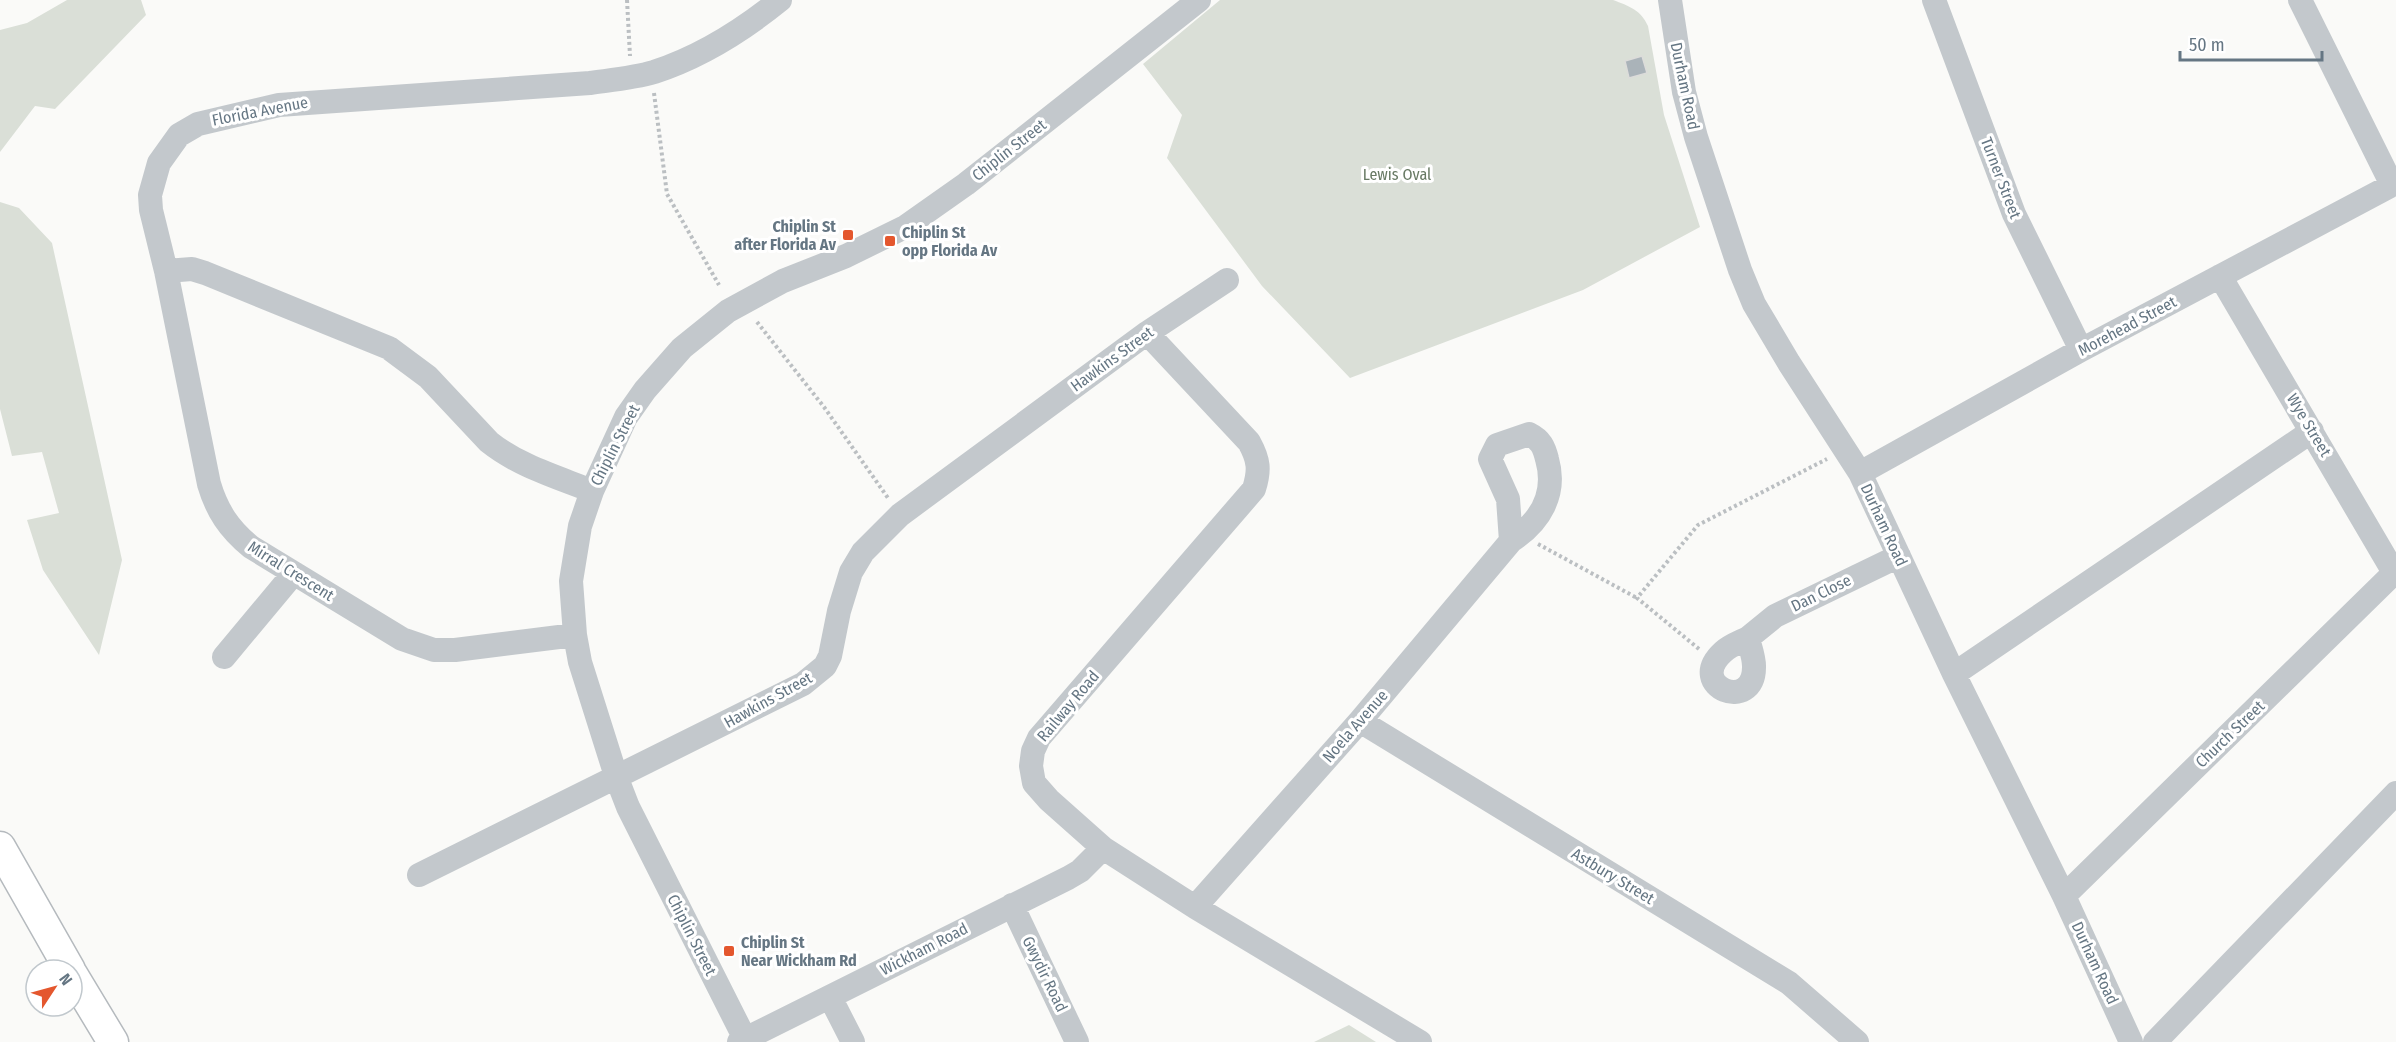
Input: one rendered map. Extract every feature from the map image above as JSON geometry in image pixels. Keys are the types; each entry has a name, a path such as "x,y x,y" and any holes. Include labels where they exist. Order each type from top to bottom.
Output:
{"main road":[{"path":"0,847 63,958"},
{"path":"84,994 113,1042"}],"street":[{"name":"Florida Avenue","path":"166,271 151,210 150,195 153,180 168,149 180,135 198,124 250,110 308,102 590,83 631,77 654,72 711,46 757,18 780,0"},
{"name":"Chiplin Street","path":"742,1041 628,807 580,662 575,635 571,581 580,526 592,491 626,417 666,365 707,326 754,295 846,256 915,220 966,184 1199,0"},
{"name":"Durham Road","path":"1670,0 1684,92 1696,137 1740,270 1770,333 1860,473 1954,674 2064,896 2131,1042"},
{"name":"Turner Street","path":"1935,0 2014,214 2081,350"},
{"path":"2300,0 2394,184"},
{"name":"Morehead Street","path":"1860,473 2081,350 2394,184"},
{"path":"166,271 192,269 205,273 389,348 428,376 489,442 501,451 516,460 592,491"},
{"name":"Mirral Crescent","path":"166,271 209,484 214,501 233,532 251,547 402,639 434,650 455,651 575,635"},
{"name":"Wye Street","path":"2220,276 2395,573"},
{"name":"Hawkins Street","path":"418,875 616,776 659,757 792,689 818,672 825,666 830,656 839,610 851,572 862,552 880,533 900,515 1147,333 1227,280"},
{"name":"Railway Road","path":"1147,333 1249,442 1258,458 1259,472 1254,489 1039,738 1033,750 1031,766 1034,783 1049,800 1104,848 1196,907 1420,1042"},
{"path":"1954,674 2312,431"},
{"name":"Noela Avenue","path":"1196,907 1360,721 1511,542"},
{"name":"Dan Close","path":"1748,638 1775,616 1899,556"},
{"path":"224,657 294,573"},
{"name":"Church Street","path":"2064,896 2395,573"},
{"name":"Astbury Street","path":"1360,721 1789,983 1857,1042"},
{"path":"2155,1042 2396,793"},
{"name":"Wickham Road","path":"742,1041 1080,871 1104,848"},
{"name":"Gwydir Road","path":"1012,905 1077,1042"},
{"path":"830,997 853,1042"}],"path":[{"path":"627,0 630,56"},
{"path":"654,92 667,194 719,285"},
{"path":"757,322 824,407 888,498"},
{"path":"1637,598 1698,525 1827,459"},
{"path":"1537,543 1637,598 1701,650"}],"green space":[{"path":"67,0 141,0 146,15 55,109 35,106 0,152 0,30 27,23"},
{"name":"Lewis Oval","path":"1220,0 1613,0 1629,7 1642,16 1648,26 1664,115 1700,227 1583,290 1350,378 1262,286 1167,158 1182,115 1143,64"},
{"path":"0,202 19,208 52,243 122,560 99,655 43,570 27,520 59,513 42,452 12,456 0,409"},
{"path":"1349,1025 1376,1042 1314,1042"}],"building":[{"path":"1642,56 1647,73 1629,78 1625,61"}],"place":[{"name":"Chiplin St after Florida Av","path":"848,235"},
{"name":"Chiplin St opp Florida Av","path":"890,241"},
{"name":"Chiplin St Near Wickham Rd","path":"729,951"}]}
